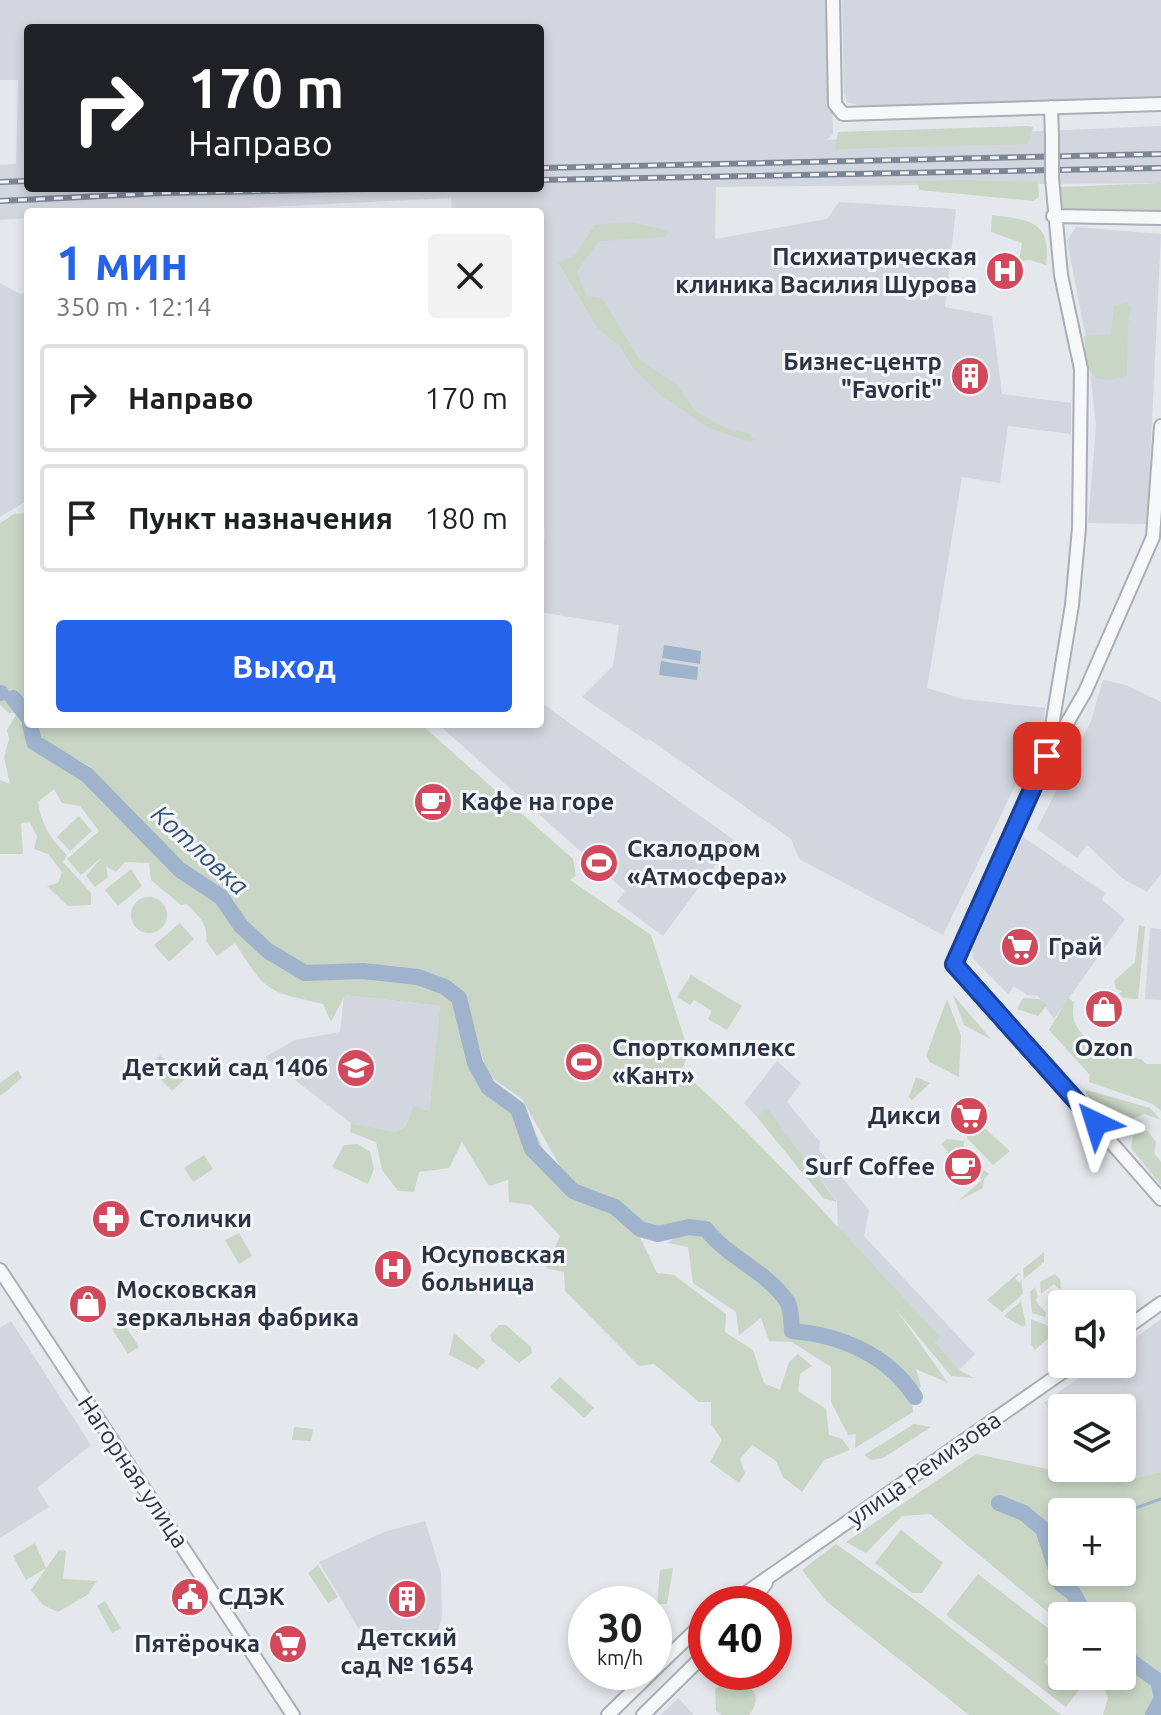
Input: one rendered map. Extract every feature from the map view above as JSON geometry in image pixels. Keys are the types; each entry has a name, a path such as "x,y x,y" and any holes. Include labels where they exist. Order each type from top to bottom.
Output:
{"street":[{"path":"833,0 838,112 856,115 1161,104"},
{"path":"1047,756 1061,674 1079,528 1082,407 1081,369 1061,275 1053,216 1051,107"},
{"path":"1053,216 1161,218"},
{"path":"1161,426 1153,537 1085,692 1047,756 954,964 1161,1199"},
{"path":"1061,674 1070,695 1085,692"},
{"name":"Нагорная улица","path":"0,1270 293,1715"},
{"path":"1136,1321 1161,1303"},
{"name":"улица Ремизова","path":"756,1586 1054,1378"},
{"name":"улица Ремизова","path":"764,1586 773,1574"},
{"path":"672,1653 688,1638"},
{"path":"643,1715 688,1671"},
{"path":"608,1715 634,1690"}],"shaded area":[{"path":"0,0 830,0 833,134 826,140 1161,126 1161,183 716,187 715,239 827,219 839,202 956,209 945,307 992,316 1002,394 1071,403 1071,434 1008,426 1000,483 962,477 927,688 963,699 1045,708 1043,728 943,935 799,859 791,839 649,739 647,741 582,697 613,666 619,625 544,613 544,208 452,208 451,198 243,208 24,208 24,218 0,220 0,165 16,164 18,80 0,80"},
{"path":"842,0 1161,0 1161,99 861,106 847,102 844,93"},
{"path":"1076,227 1161,234 1147,524 1088,523 1096,426 1087,344 1067,241"},
{"path":"0,283 20,294 24,292 24,502 0,517"},
{"path":"1103,680 1126,685 1161,702 1161,874 1147,892 1122,878 1087,845 1077,858 1037,829 1091,721"},
{"path":"544,705 734,840 663,936 617,902 625,891 442,728 544,728"},
{"path":"1023,837 1105,893 1102,900 1125,919 1054,1019 1038,996 1027,995 1014,986 1008,994 973,959 972,949"},
{"path":"1150,928 1161,929 1161,1000 1145,999"},
{"name":"Детский сад 1406","path":"344,995 440,1006 429,1113 395,1132 351,1123 265,1057 295,1040 340,1032"},
{"path":"777,1061 801,1083 787,1102 820,1142 819,1150 869,1210 864,1236 975,1354 959,1370 935,1342 940,1336 838,1230 837,1201 766,1108 757,1117 744,1103"},
{"path":"1161,1319 1161,1472 1136,1478 1136,1394 1056,1394 1079,1378 1136,1378 1136,1337"},
{"path":"11,1321 91,1445 37,1488 49,1507 0,1538 0,1328"},
{"path":"425,1521 441,1573 442,1618 436,1636 360,1631 319,1562 384,1532"},
{"path":"678,1698 694,1715 661,1715"}],"green space":[{"path":"1033,127 1028,144 835,149 838,132"},
{"path":"844,182 1038,182 1039,197 1033,201 919,190 918,183"},
{"path":"1161,183 1161,210 1062,209 1061,187"},
{"path":"992,215 1036,225 1045,239 1046,265 1030,260 1019,261 1022,243 991,232"},
{"path":"630,222 669,231 665,237 599,241 577,271 586,296 602,298 639,359 677,385 695,411 727,429 749,433 754,440 750,442 709,428 663,397 633,368 619,345 598,329 558,262 574,256 595,225"},
{"path":"1127,303 1131,308 1127,375 1110,380 1096,378 1087,367 1084,336 1111,334 1114,306"},
{"name":"Спорткомплекс «Кант»","path":"24,513 24,728 425,728 573,859 576,876 570,880 651,935 689,1053 681,1071 782,1167 941,1337 935,1342 959,1370 974,1378 951,1376 895,1308 948,1383 916,1369 921,1386 912,1402 913,1412 855,1448 856,1434 848,1435 831,1402 831,1367 792,1342 769,1341 761,1318 739,1335 736,1312 693,1283 688,1247 668,1243 678,1235 636,1229 657,1273 674,1275 726,1314 725,1332 753,1350 764,1383 780,1390 789,1362 798,1354 812,1366 800,1374 798,1391 826,1409 829,1435 842,1439 850,1450 824,1460 802,1492 783,1477 776,1461 752,1445 740,1459 745,1473 739,1483 710,1462 722,1440 711,1424 711,1402 699,1402 654,1364 639,1366 565,1291 564,1272 546,1268 560,1236 531,1205 509,1202 508,1180 489,1186 462,1142 449,1168 419,1172 414,1192 398,1191 382,1170 376,1142 350,1132 351,1123 395,1132 406,1126 414,1106 429,1112 440,1006 345,995 331,1022 323,1004 278,992 262,981 235,943 217,956 206,941 206,930 199,916 151,880 149,863 125,862 116,872 106,866 108,877 95,887 86,876 102,857 81,875 67,859 99,831 80,806 62,803 54,789 38,802 44,825 67,855 63,862 91,893 91,905 68,906 47,886 58,883 62,872 48,854 34,849 37,837 30,822 21,823 23,854 0,854 0,780 10,784 4,757 9,739 7,730 17,713 9,713 0,705 0,523 14,514","holes":["37,732 39,740 89,766 146,826 109,794 101,797 37,740","457,990 465,995 487,1074 522,1099 564,1173 603,1210 574,1198 543,1171 549,1163 525,1108 486,1076 476,1061"]},
{"path":"79,816 92,831 70,851 57,837"},
{"path":"131,869 142,886 118,906 105,890"},
{"path":"149,897 162,902 167,915 162,928 149,933 136,928 131,915 136,902"},
{"path":"180,923 194,939 169,962 154,945"},
{"path":"1139,925 1145,927 1138,999 1123,998 1114,981 1135,962"},
{"path":"691,975 742,1006 727,1030 708,1019 712,1011 694,1000 690,1005 677,997"},
{"path":"953,995 992,1040 964,1025"},
{"path":"1023,998 1039,999 1047,1005 1038,1016 1017,1009"},
{"path":"1068,998 1074,1002 1073,1015 1077,1026 1093,1043 1117,1054 1141,1059 1146,1064 1161,1064 1161,1111 1153,1104 1089,1082 1090,1075 1049,1030"},
{"path":"947,999 961,1036 959,1077 930,1062 926,1056"},
{"path":"160,1055 184,1080 172,1091 149,1067"},
{"path":"18,1070 22,1078 0,1096 0,1083"},
{"path":"1068,1072 1083,1089 1150,1108 1161,1120 1145,1114 1119,1123 1109,1120"},
{"path":"916,1077 930,1083 912,1100 909,1097"},
{"path":"766,1107 837,1202 823,1198 757,1117"},
{"path":"972,1117 1010,1151 993,1165 967,1138 968,1121"},
{"path":"1147,1130 1156,1142 1154,1153 1161,1162 1161,1185 1131,1148 1133,1136"},
{"path":"947,1139 964,1141 964,1147 952,1157 941,1144"},
{"path":"358,1144 370,1152 374,1169 368,1184 332,1167 344,1145"},
{"path":"204,1155 213,1169 193,1182 184,1168"},
{"path":"966,1157 989,1174 984,1179 983,1188 958,1201 982,1180"},
{"path":"239,1233 252,1256 239,1264 225,1240"},
{"path":"1044,1252 1044,1262 1024,1279 1023,1269"},
{"path":"1018,1273 1020,1274 1021,1277 1019,1274 1015,1278 1020,1283 1021,1279 1023,1294 1002,1312 987,1300"},
{"path":"1055,1274 1060,1279 1061,1290 1054,1284 1041,1294 1040,1282"},
{"path":"1035,1287 1038,1297 1035,1300 1046,1313 1045,1317 1032,1313 1030,1292"},
{"path":"1021,1301 1026,1325 1023,1327 1004,1316"},
{"path":"1031,1319 1048,1326 1048,1338 1035,1350 1031,1344"},
{"path":"123,1322 139,1347 128,1354 112,1329"},
{"path":"499,1325 506,1325 531,1347 532,1353 519,1363 492,1341 490,1335"},
{"path":"454,1333 486,1361 477,1369 449,1355"},
{"path":"560,1377 594,1408 584,1418 550,1387"},
{"path":"914,1424 931,1427 883,1458 871,1460 864,1455"},
{"path":"294,1427 313,1429 311,1441 292,1440"},
{"path":"976,1454 1048,1469 1048,1482 1136,1482 1136,1478 1161,1472 1161,1715 1103,1715 1108,1698 1105,1690 1136,1690 1136,1602 1048,1602 1048,1612 930,1514 902,1516 866,1553 846,1542"},
{"path":"901,1530 943,1563 922,1593 912,1593 875,1563"},
{"path":"35,1543 46,1568 26,1580 13,1556"},
{"path":"836,1544 923,1606 1061,1715 969,1715 826,1601 802,1570"},
{"path":"59,1550 66,1551 63,1579 97,1581 87,1595 58,1612 43,1605 31,1590"},
{"path":"318,1565 338,1597 328,1603 308,1573"},
{"path":"673,1568 670,1586 659,1586 660,1570"},
{"path":"978,1574 1048,1628 1048,1657 1044,1662 1048,1665 1048,1690 1079,1690 1066,1707 946,1615"},
{"path":"105,1601 121,1628 112,1633 97,1606"},
{"path":"715,1690 754,1692 755,1702 749,1715 722,1715 716,1711"}],"water":[{"path":"664,645 701,651 700,664 662,658"},
{"path":"661,661 698,667 697,680 659,675"}],"waterway":[{"name":"Котловка","path":"13,698 24,712"},
{"name":"Котловка","path":"31,728 34,742 87,775 180,870 221,897 241,926 268,951 305,973 363,971 418,977 445,987 459,998 475,1063 488,1087 518,1109 532,1149 573,1191 615,1207 640,1229 658,1234 689,1227 706,1229 786,1300 792,1331 828,1337 862,1350 891,1370 915,1397"},
{"path":"1136,1508 1161,1499"},
{"name":"Котловка","path":"999,1503 1024,1513 1043,1529 1061,1584 1073,1593 1078,1602"},
{"path":"1043,1529 1048,1528"},
{"name":"Котловка","path":"1136,1665 1158,1681 1161,1693"},
{"name":"Котловка","path":"1153,1715 1161,1700"}],"railway":[{"path":"544,168 1161,154"},
{"path":"544,180 1161,168"},
{"path":"0,182 24,181"},
{"path":"0,201 215,192"}],"place":[{"name":"Психиатрическая клиника Василия Шурова","path":"1005,271"},
{"name":"Бизнес-центр \"Favorit\"","path":"970,376"},
{"name":"Кафе на горе","path":"433,802"},
{"name":"Скалодром «Атмосфера»","path":"599,863"},
{"name":"Грай","path":"1020,947"},
{"name":"Ozon","path":"1104,1009"},
{"name":"Спорткомплекс «Кант»","path":"584,1062"},
{"name":"Детский сад 1406","path":"356,1068"},
{"name":"Дикси","path":"969,1116"},
{"name":"Surf Coffee","path":"963,1167"},
{"name":"Столички","path":"111,1219"},
{"name":"Юсуповская больница","path":"393,1269"},
{"name":"Московская зеркальная фабрика","path":"88,1304"},
{"name":"СДЭК","path":"190,1597"},
{"name":"Детский сад № 1654","path":"407,1599"},
{"name":"Пятёрочка","path":"288,1644"}],"route":[{"path":"1047,756 954,964 1096,1123"}]}
